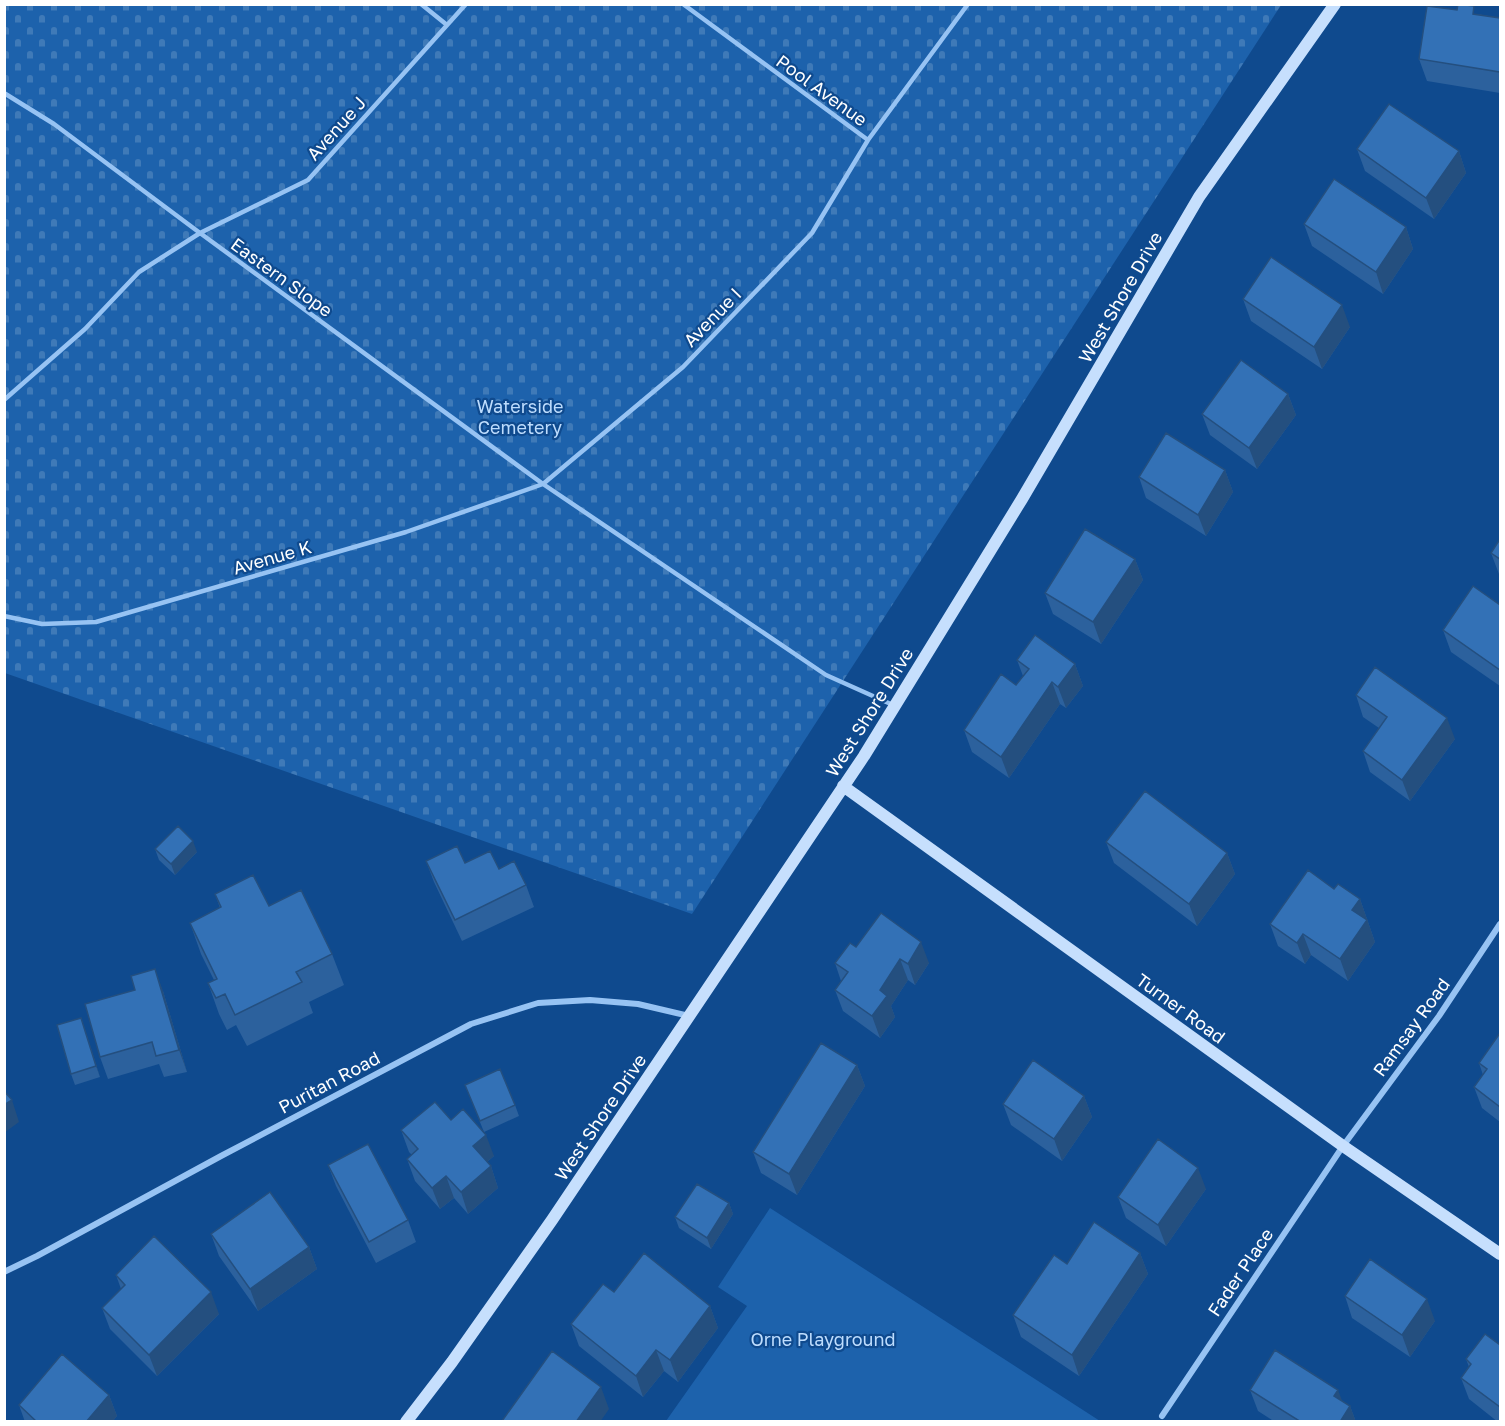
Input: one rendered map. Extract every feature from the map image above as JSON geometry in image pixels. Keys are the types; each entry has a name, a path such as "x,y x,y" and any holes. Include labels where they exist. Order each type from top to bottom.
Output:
{"main road":[{"name":"West Shore Drive","path":"406,1422 452,1362 552,1220 843,786 1022,499 1199,197 1335,4"},
{"name":"Turner Road","path":"843,786 1343,1146 1500,1254"}],"street":[{"name":"Ramsay Road","path":"1343,1146 1438,1016 1500,924"},
{"name":"Puritan Road","path":"4,1272 471,1024 538,1003 590,1000 638,1004 689,1016"},
{"name":"Fader Place","path":"1162,1416 1343,1146"}],"lane":[{"path":"421,4 447,25"},
{"name":"Avenue J","path":"200,233 308,180 466,4"},
{"name":"Pool Avenue","path":"683,4 868,140 968,4"},
{"name":"Eastern Slope","path":"4,93 54,124 543,484"},
{"name":"Avenue I","path":"543,484 683,367 812,233 868,140"},
{"path":"4,400 85,329 139,272 200,233"},
{"path":"543,484 826,675 895,706"},
{"name":"Avenue K","path":"4,615 42,624 96,622 406,532 543,484"}],"green space":[{"name":"Waterside Cemetery","path":"5,5 1281,5 692,914 5,673"},
{"name":"Orne Playground","path":"770,1208 1100,1421 666,1421 747,1306 718,1287"}],"building":[{"path":"1458,4 1474,6 1473,14 1500,18 1500,72 1419,59 1427,6 1457,10"},
{"path":"1389,104 1459,151 1426,198 1357,149"},
{"path":"1334,179 1406,227 1376,272 1304,224"},
{"path":"1271,257 1342,305 1314,347 1243,299"},
{"path":"1241,360 1288,394 1249,448 1202,414"},
{"path":"1166,433 1225,470 1198,515 1139,477"},
{"path":"1085,529 1135,559 1093,622 1045,593"},
{"path":"1500,539 1500,559 1491,553"},
{"path":"1473,586 1500,605 1500,670 1443,630"},
{"path":"1035,635 1075,664 1058,687 1052,682 1001,757 964,730 1001,674 1016,685 1029,669 1017,660"},
{"path":"1375,667 1447,718 1402,780 1363,751 1387,717 1356,695"},
{"path":"1145,791 1227,853 1189,904 1106,842"},
{"path":"178,826 193,841 171,864 155,849"},
{"path":"457,846 465,863 490,851 499,869 514,861 526,885 455,920 426,861"},
{"path":"1308,870 1334,889 1338,884 1360,899 1352,910 1367,920 1340,959 1303,934 1297,943 1270,924"},
{"path":"253,875 269,906 301,890 332,954 296,972 302,982 235,1015 225,994 216,998 208,983 217,979 190,923 221,907 215,894"},
{"path":"881,913 921,942 908,964 900,959 880,990 887,996 872,1016 835,990 848,972 835,963 850,943 856,947"},
{"path":"155,969 179,1050 156,1056 152,1042 100,1057 85,1004 135,990 131,976"},
{"path":"81,1018 96,1066 71,1074 57,1025"},
{"path":"1500,1033 1500,1107 1474,1087 1487,1069 1479,1063"},
{"path":"821,1043 857,1065 789,1174 753,1152"},
{"path":"1033,1060 1084,1096 1054,1139 1003,1104"},
{"path":"500,1069 515,1105 480,1121 465,1085"},
{"path":"4,1091 12,1100 4,1105"},
{"path":"435,1102 451,1120 463,1109 486,1135 473,1146 491,1166 461,1192 446,1176 432,1188 407,1159 418,1149 401,1130"},
{"path":"1158,1139 1198,1168 1158,1225 1118,1197"},
{"path":"368,1144 408,1220 369,1242 328,1165"},
{"path":"697,1184 729,1203 707,1238 675,1217"},
{"path":"270,1192 309,1247 250,1289 211,1234"},
{"path":"1094,1222 1140,1253 1072,1355 1013,1315 1054,1255 1067,1264"},
{"path":"154,1236 211,1292 149,1355 102,1308 125,1285 116,1275"},
{"path":"644,1253 710,1306 670,1360 656,1350 636,1376 571,1324 603,1284 614,1292"},
{"path":"1370,1259 1427,1299 1402,1335 1345,1296"},
{"path":"1485,1334 1500,1345 1500,1407 1461,1378 1471,1364 1466,1359"},
{"path":"1275,1350 1338,1390 1334,1396 1350,1406 1340,1422 1301,1422 1250,1390"},
{"path":"552,1351 601,1387 576,1422 503,1422 502,1421"},
{"path":"62,1354 109,1395 86,1422 37,1422 19,1405"}]}
